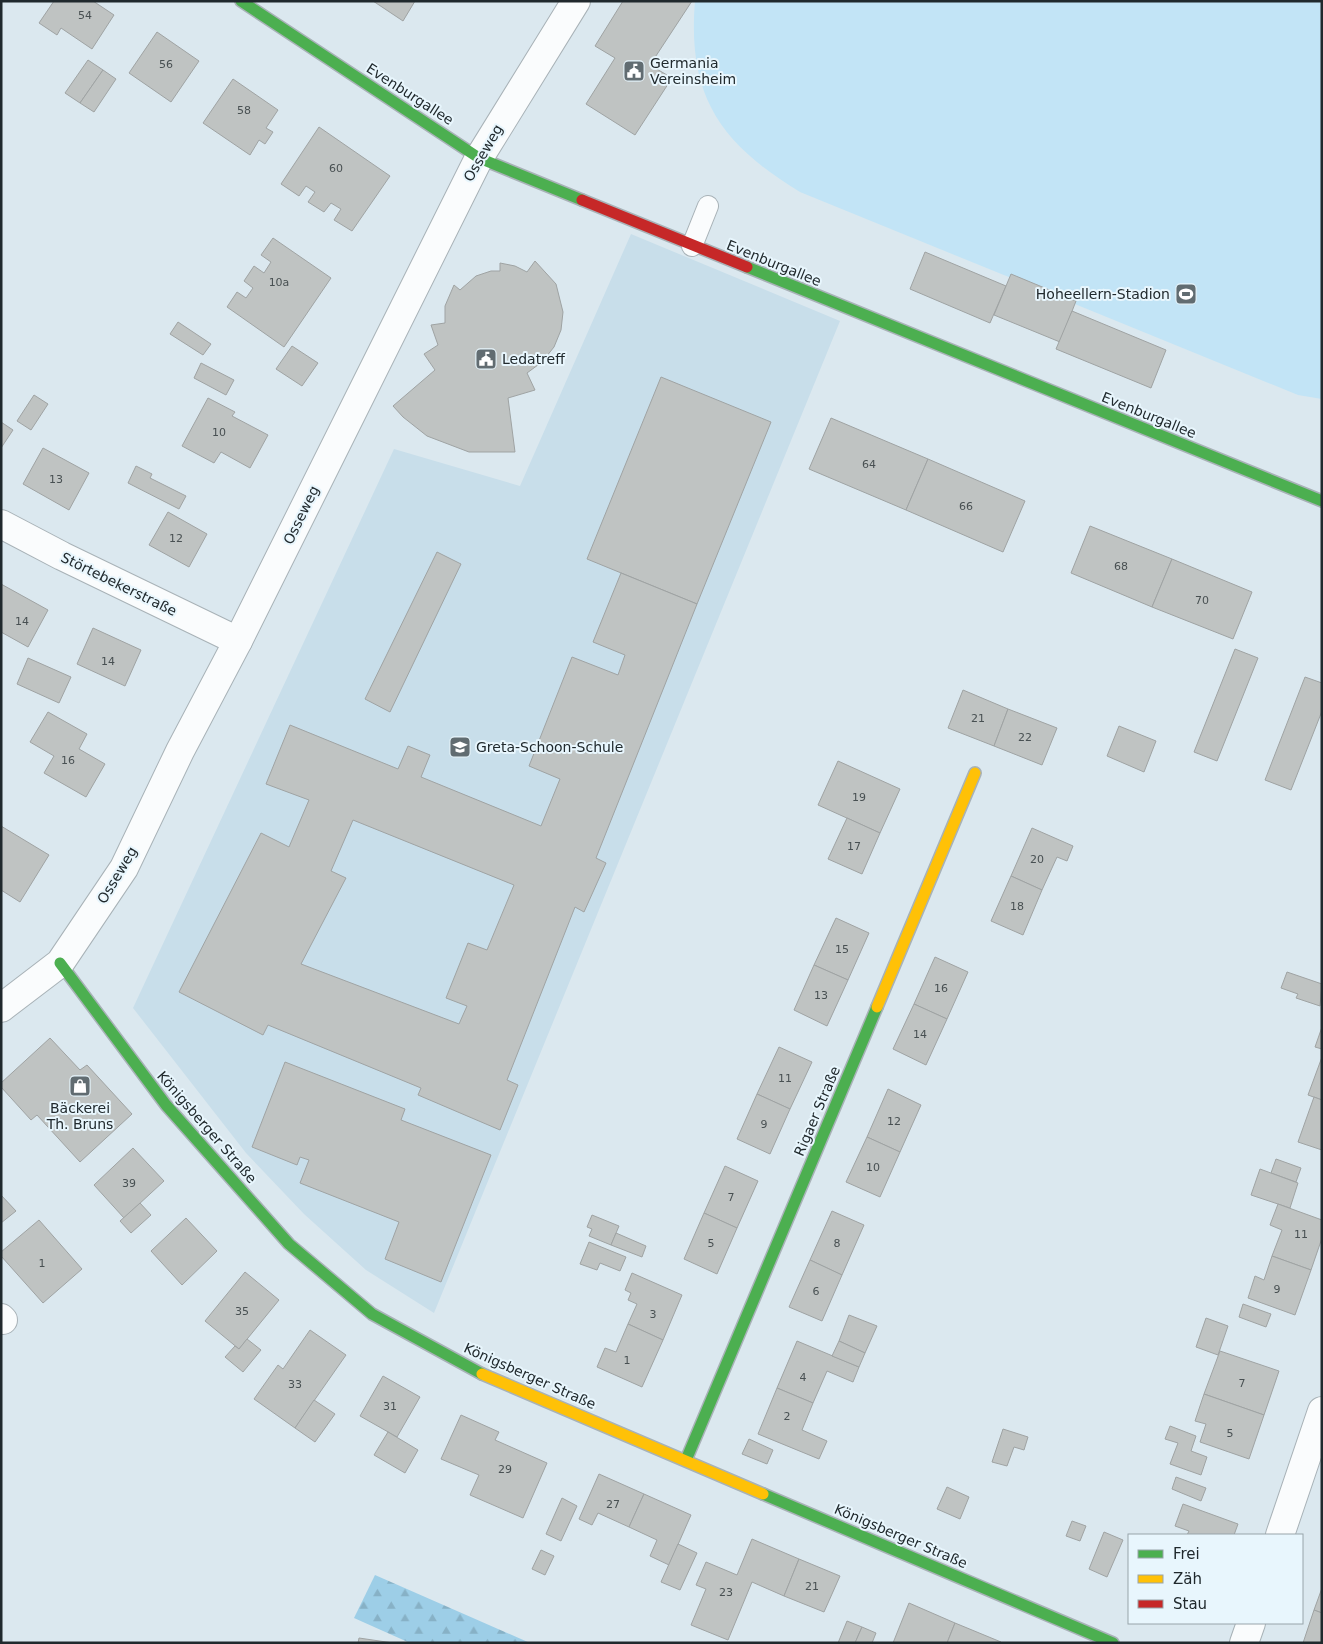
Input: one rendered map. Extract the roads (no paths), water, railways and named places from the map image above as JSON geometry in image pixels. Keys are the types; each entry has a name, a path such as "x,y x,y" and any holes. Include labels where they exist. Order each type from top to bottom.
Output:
{"street":[{"name":"Evenburgallee","path":"241,1 479,158 1322,501"},
{"name":"Osseweg","path":"1,1008 60,963 124,868 180,751 238,641 479,158 576,1"},
{"name":"Störtebekerstraße","path":"1,524 62,556 238,641"},
{"name":"Rigaer Straße","path":"686,1460 975,774"},
{"name":"Königsberger Straße","path":"60,963 172,1113 289,1244 372,1314 476,1371 1113,1643"},
{"path":"1280,1534 1322,1411"},
{"path":"1244,1643 1251,1624"}],"lane":[{"path":"692,246 708,206"}],"place":[{"name":"Germania Vereinsheim","path":"634,71"},
{"name":"Hoheellern-Stadion","path":"1186,294"},
{"name":"Ledatreff","path":"486,359"},
{"name":"Greta-Schoon-Schule","path":"460,747"},
{"name":"Bäckerei Th. Bruns","path":"80,1086"}]}
